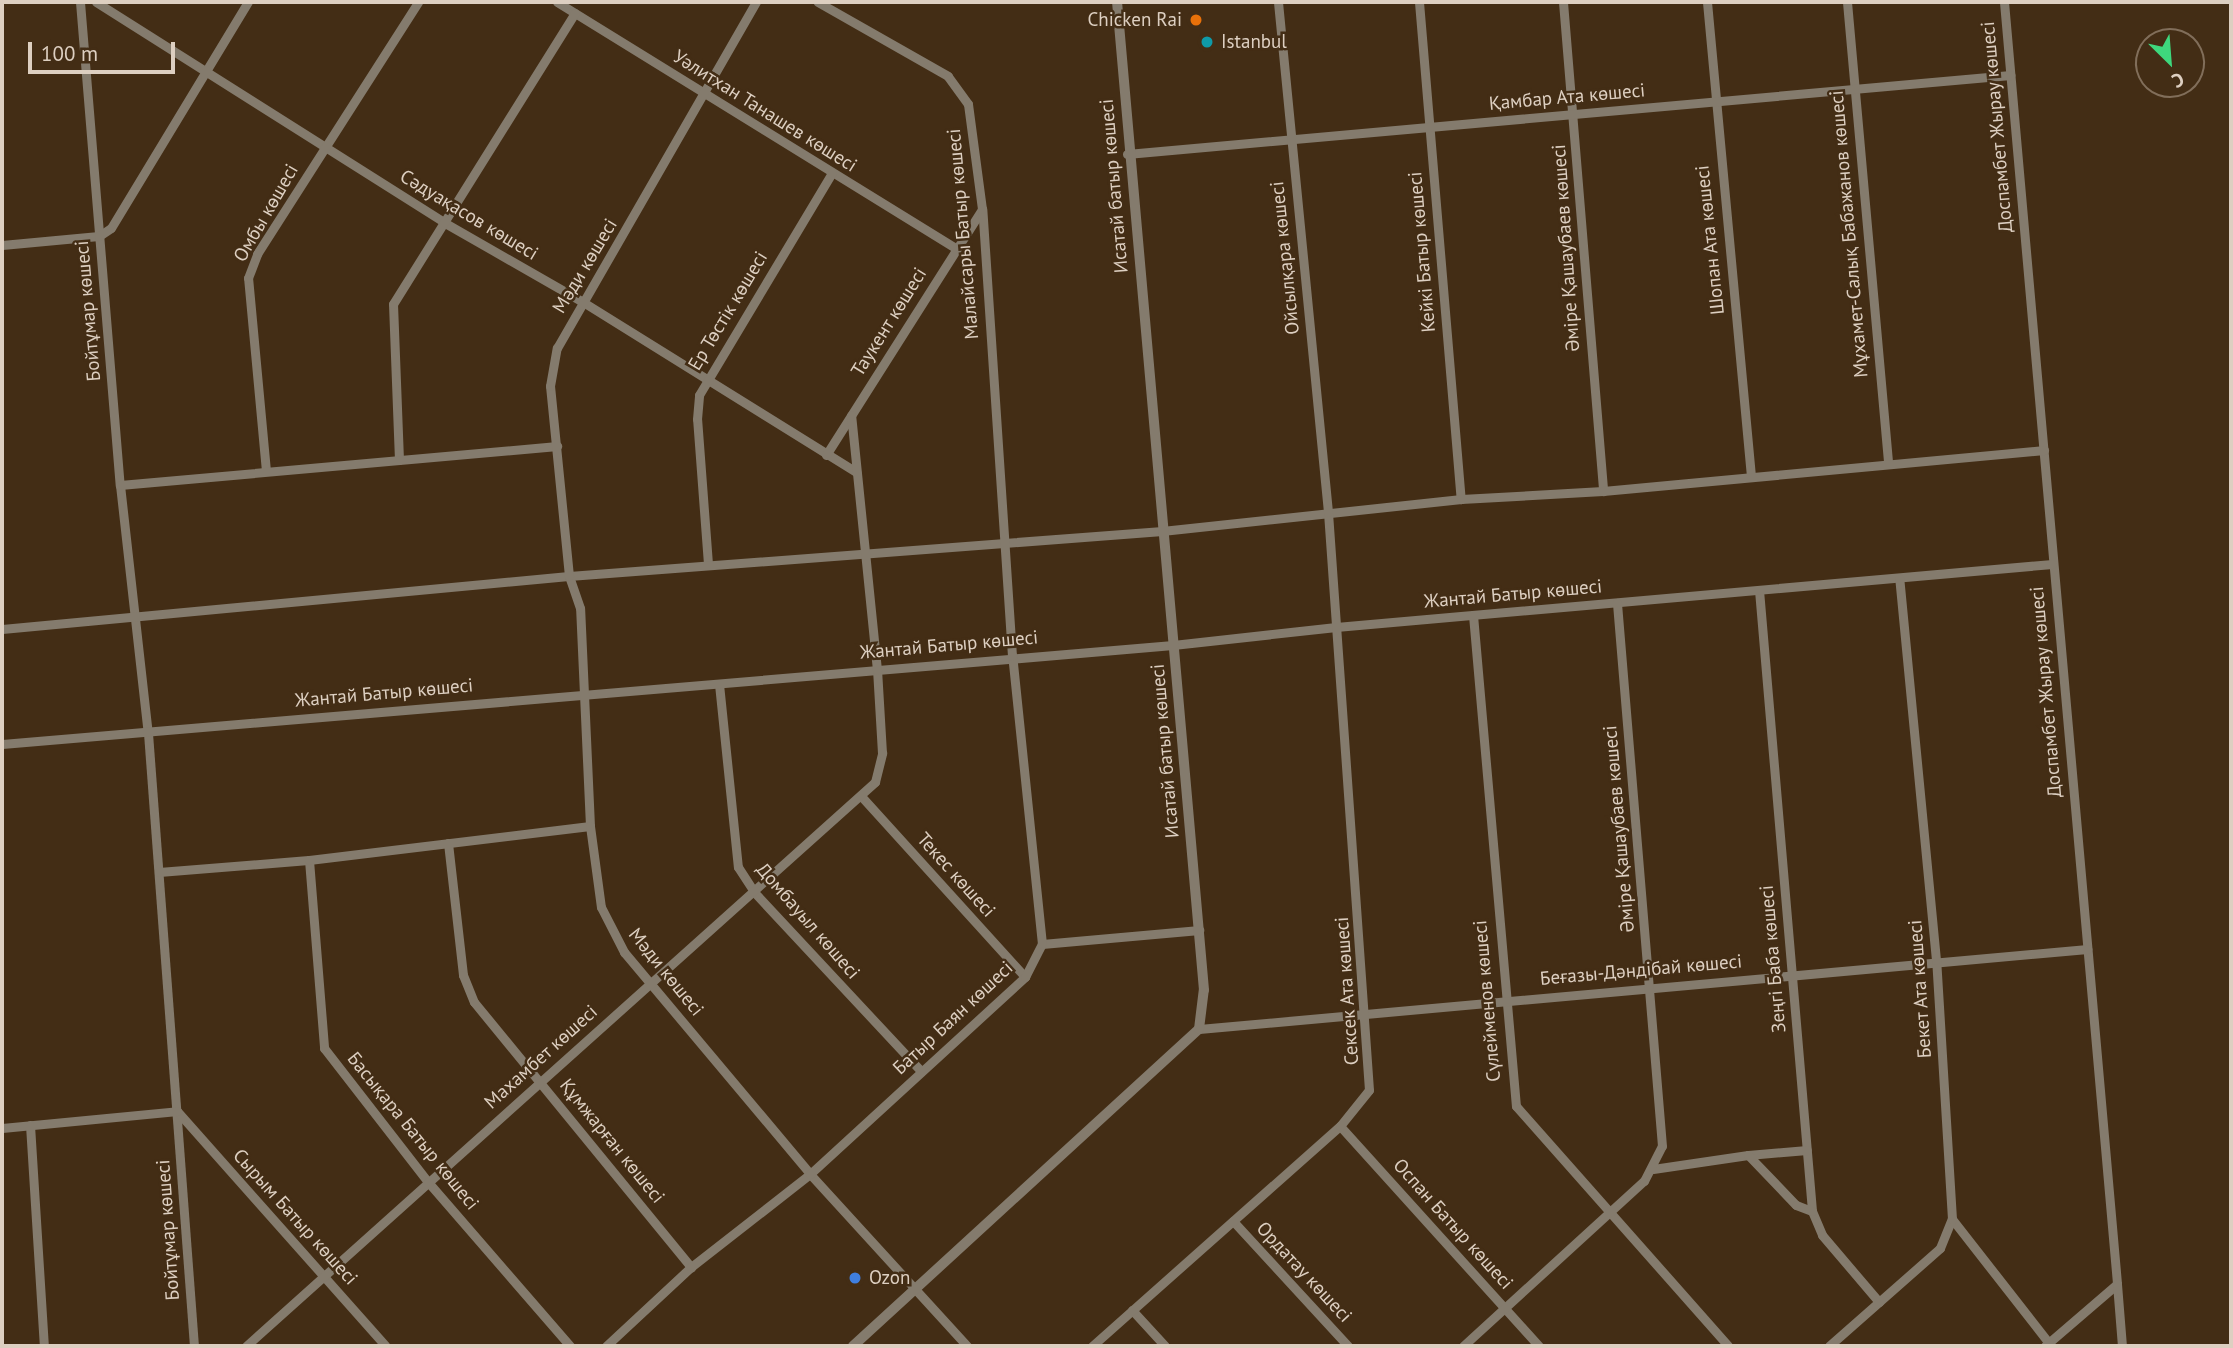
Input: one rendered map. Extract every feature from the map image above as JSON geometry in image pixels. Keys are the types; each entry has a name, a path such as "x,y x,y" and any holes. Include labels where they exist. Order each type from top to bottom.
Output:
{"street":[{"name":"Бойтұмар көшесі","path":"80,2 120,485 148,733 194,1346"},
{"name":"Сәдуақасов көшесі","path":"96,2 445,223 583,302 856,472"},
{"path":"2,245 99,236 111,228 248,2"},
{"name":"Омбы көшесі","path":"266,471 248,278 257,254 418,2"},
{"name":"Уәлитхан Танашев көшесі","path":"556,2 956,248"},
{"name":"Мәди көшесі","path":"756,2 705,95 557,348 550,386 569,576 580,608 590,826 607,923 650,982 810,1174 913,1290 967,1346"},
{"name":"Малайсары Батыр көшесі","path":"818,2 948,76 964,93 982,209 1005,545"},
{"name":"Исатай батыр көшесі","path":"1117,2 1127,153 1204,990 1199,1029"},
{"name":"Ойсылқара көшесі","path":"1278,2 1328,512"},
{"name":"Кейкі Батыр көшесі","path":"1419,2 1461,499"},
{"name":"Әміре Қашаубаев көшесі","path":"1563,2 1603,491"},
{"name":"Шопан Ата көшесі","path":"1707,2 1714,101 1751,475"},
{"name":"Мұхамет-Салық Бабажанов көшесі","path":"1847,2 1888,462"},
{"name":"Доспамбет Жырау көшесі","path":"2004,2 2122,1346"},
{"path":"400,460 393,304 575,13"},
{"name":"Қамбар Ата көшесі","path":"1127,153 2010,75"},
{"name":"Ер Төстік көшесі","path":"708,564 696,419 706,380 832,173"},
{"name":"Таукент көшесі","path":"826,455 982,209"},
{"name":"Махамбет көшесі","path":"246,1346 875,782 882,753 877,670 851,415"},
{"path":"120,485 557,446"},
{"path":"2,629 708,564 864,551 1005,545 1461,499 1603,491 1888,462 2044,450"},
{"name":"Сексек Ата көшесі","path":"1092,1346 1340,1126 1369,1090 1367,1011 1328,512"},
{"path":"1005,545 1012,656 1042,944 1199,930"},
{"name":"Жантай Батыр көшесі","path":"2,744 583,692 719,684 1012,656 1172,645 1336,626 2052,564"},
{"name":"Бекет Ата көшесі","path":"1829,1346 1940,1248 1952,1219 1936,960 1899,579"},
{"name":"Зеңгі Баба көшесі","path":"1759,590 1812,1211 1822,1235 1879,1302"},
{"name":"Әміре Қашаубаев көшесі","path":"1617,603 1662,1146 1653,1169"},
{"name":"Сүлейменов көшесі","path":"1473,615 1516,1106 1728,1346"},
{"name":"Домбауыл көшесі","path":"719,684 732,836 738,866 754,892 921,1072"},
{"name":"Текес көшесі","path":"861,796 1025,977"},
{"path":"159,872 309,860 590,826"},
{"name":"Құмжарған көшесі","path":"447,843 463,975 487,1020 542,1082 691,1268"},
{"name":"Басықара Батыр көшесі","path":"309,860 324,1048 428,1182 570,1346"},
{"name":"Батыр Баян көшесі","path":"606,1346 691,1268 810,1174 1025,977 1042,944"},
{"name":"Беғазы-Дәндібай көшесі","path":"1199,1029 1367,1011 2087,949"},
{"path":"853,1346 1199,1029"},
{"path":"2,1128 177,1111"},
{"name":"Сырым Батыр көшесі","path":"177,1111 386,1346"},
{"path":"30,1125 44,1346"},
{"name":"Оспан Батыр көшесі","path":"1340,1126 1539,1346"},
{"path":"1463,1346 1609,1214 1653,1169 1748,1155 1807,1150"},
{"path":"1748,1155 1796,1205 1812,1211"},
{"path":"1952,1219 2047,1344 2117,1284"},
{"name":"Ордатау көшесі","path":"1233,1221 1348,1346"},
{"path":"1132,1310 1165,1346"}],"place":[{"name":"Chicken Rai","path":"1196,20"},
{"name":"Istanbul","path":"1207,42"},
{"name":"Ozon","path":"855,1278"}]}
